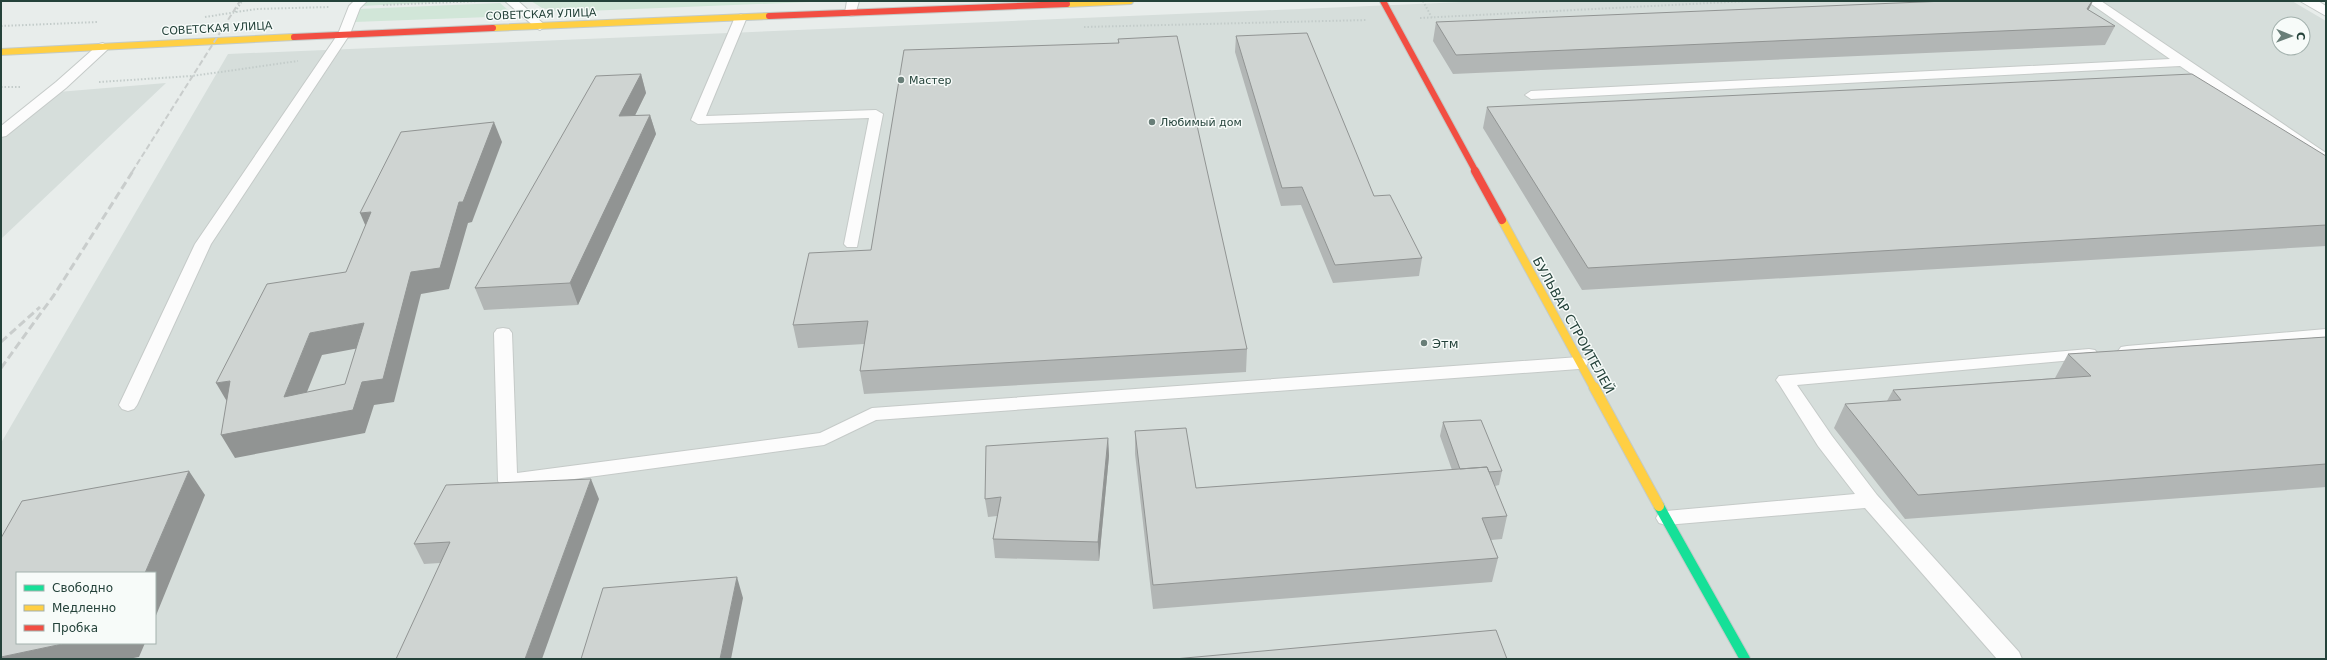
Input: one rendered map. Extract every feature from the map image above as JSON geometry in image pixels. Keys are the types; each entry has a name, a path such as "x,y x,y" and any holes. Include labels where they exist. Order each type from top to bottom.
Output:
{"main road":[{"name":"СОВЕТСКАЯ УЛИЦА","path":"1,52 344,34 851,13 1061,2 1130,1"},
{"name":"БУЛЬВАР СТРОИТЕЛЕЙ","path":"1383,1 1579,363 1745,659"}],"street":[{"path":"2307,1 2326,12"}],"lane":[{"path":"511,1 540,26"},
{"path":"851,13 853,1"},
{"path":"2093,1 2326,159"},
{"path":"128,405 203,244 344,34 358,4"},
{"path":"741,17 698,120 876,114 852,244"},
{"path":"1,134 61,85 104,46"},
{"path":"1531,95 2183,62"},
{"path":"504,333 508,481 824,439 872,414 1579,363"},
{"path":"2011,659 1870,500 1825,441 1785,380 2326,334"},
{"path":"1666,518 1870,500"}],"path":[{"path":"234,12 242,1"},
{"path":"201,18 256,9 358,4 479,1"},
{"path":"1423,1 1432,18"},
{"path":"1,26 105,22"},
{"path":"1,88 192,76 328,57"}],"shaded area":[{"path":"1487,1 2292,1 2326,21 2326,659 1,659 1,443 228,54"},
{"path":"166,83 1,239 1,126 46,93"}],"green space":[{"path":"367,1 463,1 361,6"},
{"path":"531,1 834,1 562,12 542,8"},
{"path":"500,3 515,16 354,22 358,9"}],"building":[{"path":"1946,1 2092,1 2087,9 2115,26 1456,55 1436,22"},
{"path":"1307,33 1374,196 1390,195 1422,258 1335,265 1302,187 1282,188 1236,36"},
{"path":"1177,36 1247,349 860,371 868,321 793,325 809,253 871,250 904,50 1119,43 1118,39"},
{"path":"641,74 619,116 650,115 570,283 475,288 596,76"},
{"path":"2192,74 2326,156 2326,225 1588,268 1487,107"},
{"path":"494,122 463,202 459,202 440,268 411,272 383,379 362,382 353,410 221,435 230,381 216,383 267,284 346,272 371,212 360,213 401,132","holes":["364,323 345,384 284,397 310,333"]},
{"path":"2326,337 2326,464 1918,495 1845,404 1901,400 1893,390 2091,376 2068,354"},
{"path":"1481,420 1502,471 1489,472 1487,467 1460,469 1443,422"},
{"path":"1186,428 1196,488 1487,467 1507,516 1482,518 1498,558 1153,585 1135,431"},
{"path":"1108,438 1098,542 993,539 1001,497 985,499 986,446"},
{"path":"189,471 145,572 16,572 16,644 62,644 1,657 1,538 22,501"},
{"path":"591,479 525,659 396,659 450,542 414,544 446,485"},
{"path":"737,577 720,659 581,659 603,588"},
{"path":"1496,630 1507,659 1174,659"}],"railway":[{"path":"132,172 240,1"},
{"path":"1,368 54,295 133,171"},
{"path":"1,342 40,307"}],"traffic: fast":[{"path":"1659,506 1745,659"}],"traffic: slow":[{"path":"1067,4 1130,1"},
{"path":"493,28 769,16"},
{"path":"1,52 294,37"},
{"path":"1502,220 1659,506"}],"traffic: jam":[{"path":"1383,1 1502,220"},
{"path":"769,16 1067,4"},
{"path":"294,37 493,28"}],"place":[{"name":"Мастер","path":"901,80"},
{"name":"Любимый дом","path":"1152,122"},
{"name":"Этм","path":"1424,343"}]}
